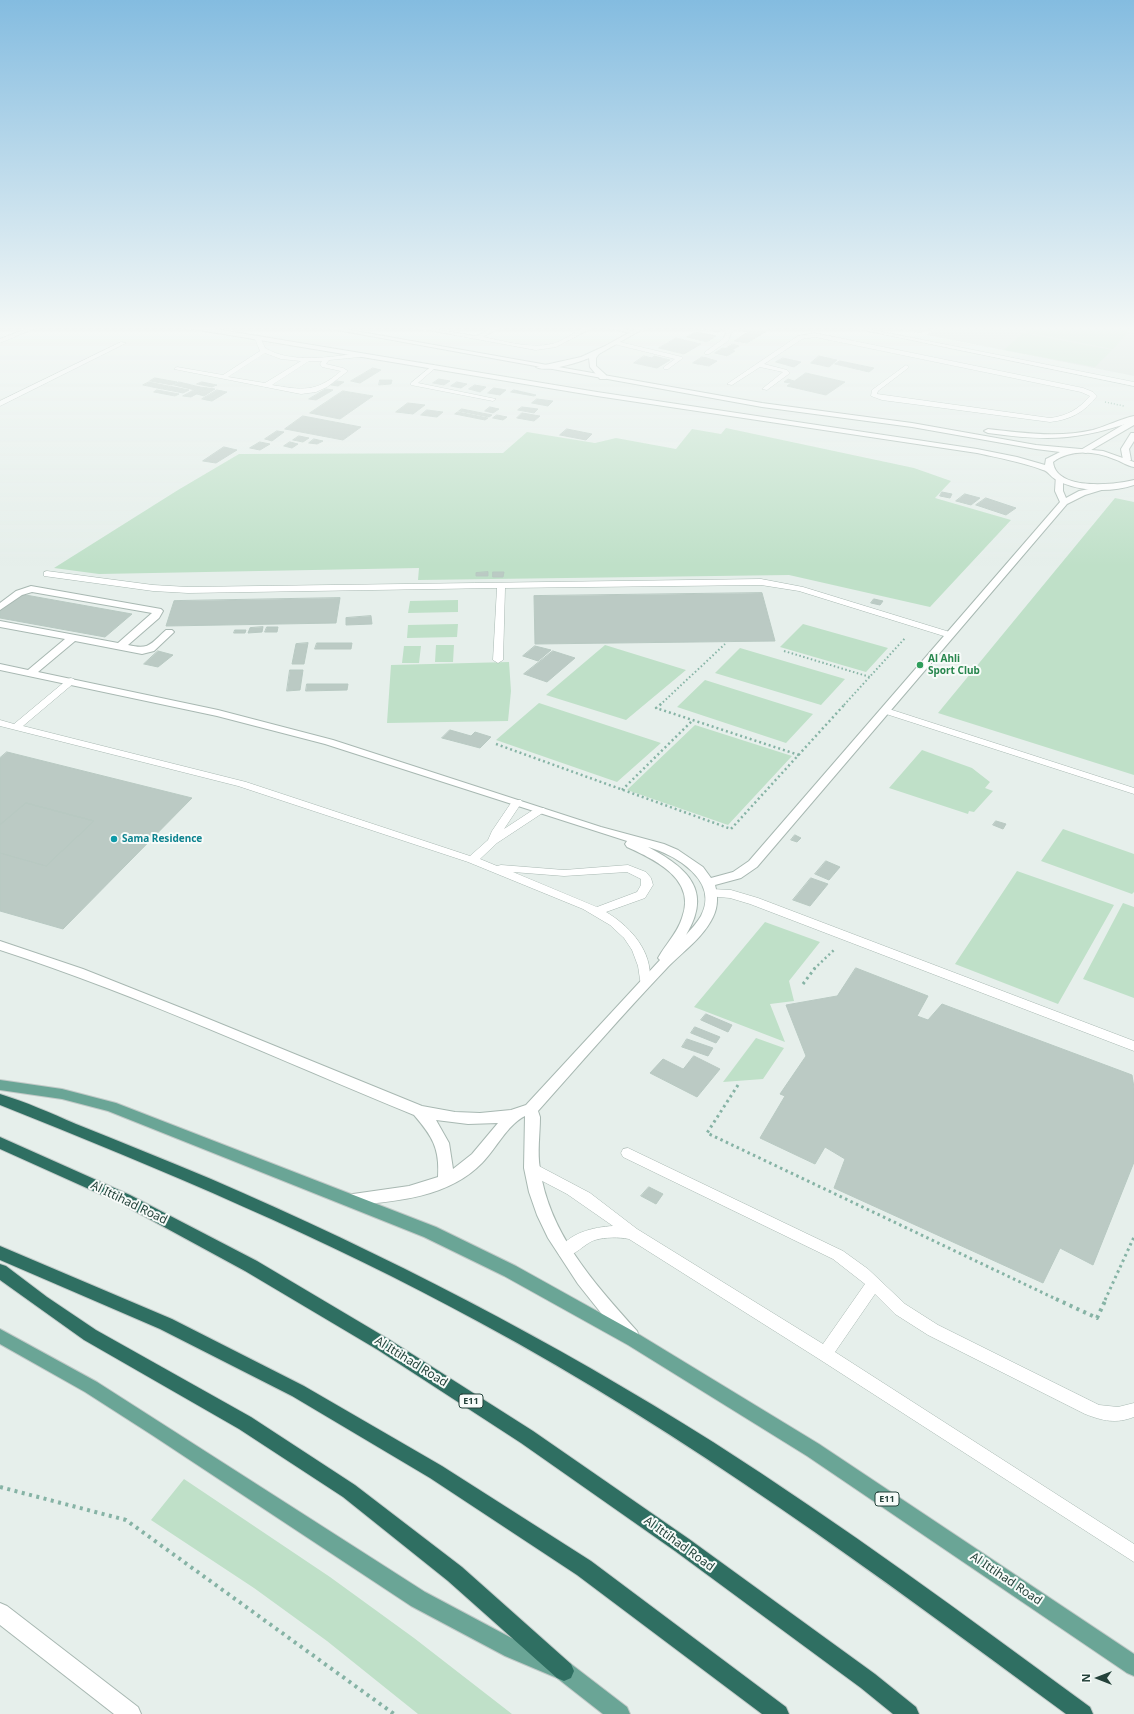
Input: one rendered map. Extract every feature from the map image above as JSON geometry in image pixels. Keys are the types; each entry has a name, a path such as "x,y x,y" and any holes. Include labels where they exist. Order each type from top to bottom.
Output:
{"highway":[{"path":"0,1099 226,1192 350,1248 486,1318 630,1400 784,1499 914,1589 1083,1714"},
{"name":"Al Ittihad Road","path":"0,1143 125,1199 251,1266 384,1345 528,1437 682,1545 868,1681 909,1714"},
{"path":"0,1253 166,1324 298,1391 436,1472 584,1568 779,1714"},
{"path":"0,1271 41,1302 90,1335 245,1423 348,1491 455,1574 564,1671"}],"main road":[{"name":"E11","path":"0,1085 62,1094 111,1107 351,1199 430,1232 510,1271 634,1340"},
{"path":"0,1336 91,1388 170,1437 418,1599 512,1649 564,1671 620,1714"},
{"name":"Al Ittihad Road","path":"634,1340 814,1450 1134,1666"}],"street":[{"path":"679,406 977,450 1017,459 1050,469 1059,477 1079,484 1104,488"},
{"path":"769,406 912,426 1019,444 1107,454 1130,463"},
{"path":"912,426 1038,436 1060,436 1097,431 1134,418"},
{"path":"1050,469 1048,465 1053,457 1080,451 1134,422"},
{"path":"1130,463 1126,449 1134,435"},
{"path":"1059,477 1059,492 1064,502"},
{"path":"709,888 737,875 753,864 1064,502 1082,493 1134,482"},
{"path":"1113,487 1134,490"},
{"path":"0,607 19,593 32,589 158,611 156,616 120,647"},
{"path":"0,624 120,647 146,650 152,647 169,632"},
{"path":"31,672 73,638"},
{"path":"0,667 31,672 292,731 517,802 597,829 645,842 674,853 699,870 709,888 711,905 707,917 688,940 662,965 477,1159 462,1171 445,1181 405,1194 351,1199"},
{"path":"597,829 664,860 683,877 688,887 691,896 689,916 662,965"},
{"path":"0,946 44,959 165,1006 291,1056 419,1111 438,1116 477,1120 523,1112 533,1117 532,1169 545,1215 565,1252 582,1279 634,1340"},
{"path":"419,1111 430,1121 443,1144 446,1156 445,1181"},
{"path":"0,1613 132,1714"}],"lane":[{"path":"941,406 1050,420 1065,419 1074,415 1084,406"},
{"path":"47,574 153,588 188,590 761,582 800,590 950,635"},
{"path":"498,660 501,586"},
{"path":"16,728 71,681"},
{"path":"886,711 1134,791"},
{"path":"0,724 242,784 472,860 492,868 598,911 614,922 628,935 638,950 644,966 645,983"},
{"path":"493,841 497,831 517,802"},
{"path":"472,860 493,841 540,810"},
{"path":"492,868 564,873 628,868 638,871 644,876 648,882 646,889 641,894 598,911"},
{"path":"709,888 742,897 1134,1046"},
{"path":"628,1153 838,1255 863,1273 900,1309 932,1330 1106,1415 1122,1415 1134,1410"},
{"path":"532,1169 560,1181 586,1196 610,1213 632,1233 825,1354 1134,1554"},
{"path":"565,1252 573,1244 595,1233 607,1231 632,1233"},
{"path":"825,1354 874,1283"}],"path":[{"path":"496,744 731,829 917,625"},
{"path":"725,644 656,708 799,755"},
{"path":"784,651 870,677"},
{"path":"622,790 693,720"},
{"path":"803,984 811,970 822,958 853,939"},
{"path":"738,1086 707,1133 1097,1318 1134,1237"},
{"path":"0,1487 126,1520 394,1714"}],"green space":[{"path":"726,428 914,468 951,481 935,498 1011,520 930,607 789,575 418,580 419,568 99,574 54,568 178,490 239,454 503,453 527,432 595,443 616,438 676,449 692,429 721,434"},
{"path":"1115,498 1134,502 1134,775 938,713"},
{"path":"458,600 458,612 408,613 410,601"},
{"path":"458,624 457,637 407,638 408,625"},
{"path":"803,624 888,648 866,672 780,647"},
{"path":"436,645 454,645 453,662 435,662"},
{"path":"605,645 686,670 626,720 546,695"},
{"path":"404,646 421,646 419,663 402,663"},
{"path":"740,648 845,679 821,705 715,673"},
{"path":"509,662 511,691 508,721 387,723 391,665"},
{"path":"705,680 813,714 786,743 677,707"},
{"path":"539,703 661,743 617,782 496,740"},
{"path":"695,725 792,756 728,825 627,790"},
{"path":"922,750 972,768 990,782 985,788 993,791 974,812 969,811 968,814 889,788"},
{"path":"1063,829 1134,854 1134,892 1132,894 1041,861"},
{"path":"1017,871 1114,905 1058,1004 955,964"},
{"path":"1123,903 1134,907 1134,998 1083,979"},
{"path":"765,922 820,942 789,981 794,1001 770,1004 785,1042 694,1007"},
{"path":"756,1038 784,1048 763,1079 723,1082"},
{"path":"184,1479 330,1577 414,1638 512,1714 418,1714 327,1641 254,1588 151,1520"}],"building":[{"path":"321,406 359,406 340,419 310,413"},
{"path":"404,406 424,406 413,414 396,412"},
{"path":"490,407 499,409 493,413 485,411"},
{"path":"522,407 538,409 534,413 518,410"},
{"path":"462,409 492,415 489,417 459,411"},
{"path":"427,410 443,412 437,417 421,415"},
{"path":"458,412 488,418 485,420 455,414"},
{"path":"522,413 540,416 534,421 517,418"},
{"path":"497,415 507,417 503,420 493,418"},
{"path":"303,416 361,427 343,440 285,429"},
{"path":"567,429 592,434 586,440 560,435"},
{"path":"277,431 284,432 272,441 265,439"},
{"path":"299,436 309,438 303,442 293,440"},
{"path":"314,439 323,441 317,444 309,443"},
{"path":"260,442 270,444 260,450 250,448"},
{"path":"290,442 298,444 292,448 284,446"},
{"path":"224,447 237,450 216,463 203,461"},
{"path":"942,492 952,494 950,498 940,496"},
{"path":"965,494 980,498 971,505 956,501"},
{"path":"986,498 1016,508 1006,515 976,505"},
{"path":"488,572 488,576 476,576 476,573"},
{"path":"493,572 504,572 503,577 493,577"},
{"path":"762,593 775,641 535,644 534,596"},
{"path":"20,594 132,614 105,637 0,618 0,609"},
{"path":"340,598 336,623 166,626 174,601"},
{"path":"874,599 883,601 880,605 871,603"},
{"path":"371,616 372,624 346,625 346,618"},
{"path":"263,627 262,632 248,633 250,628"},
{"path":"267,627 278,627 277,632 265,632"},
{"path":"235,630 246,630 245,633 234,633"},
{"path":"308,643 304,664 292,664 296,644"},
{"path":"317,643 352,643 351,649 315,649"},
{"path":"535,646 551,650 538,661 523,656"},
{"path":"158,651 173,655 158,667 144,664"},
{"path":"553,651 575,658 547,682 524,674"},
{"path":"290,670 303,670 300,690 287,691"},
{"path":"307,684 348,684 347,690 306,691"},
{"path":"450,730 471,736 475,732 491,737 480,748 442,738"},
{"name":"Sama Residence","path":"7,752 192,798 63,929 0,911 0,853 46,866 94,821 26,803 0,825 0,758"},
{"path":"26,803 94,821 46,866 0,853 0,825"},
{"path":"996,821 1006,824 1003,829 993,825"},
{"path":"795,835 801,838 797,842 791,840"},
{"path":"826,861 840,867 829,880 815,874"},
{"path":"811,878 828,884 810,906 793,900"},
{"path":"856,968 928,996 917,1016 928,1020 942,1004 1132,1075 1134,1088 1134,1162 1093,1265 1060,1248 1043,1283 834,1188 845,1159 825,1147 815,1164 760,1138 785,1096 780,1094 806,1056 786,1005 837,996"},
{"path":"706,1014 732,1025 728,1032 701,1020"},
{"path":"695,1027 720,1037 716,1043 691,1033"},
{"path":"687,1039 713,1048 708,1056 682,1047"},
{"path":"694,1056 720,1069 697,1097 650,1073 663,1059 683,1069"},
{"path":"649,1187 663,1194 656,1204 641,1196"}],"place":[{"name":"Al Ahli Sport Club","path":"920,665"},
{"name":"Sama Residence","path":"114,839"}]}
